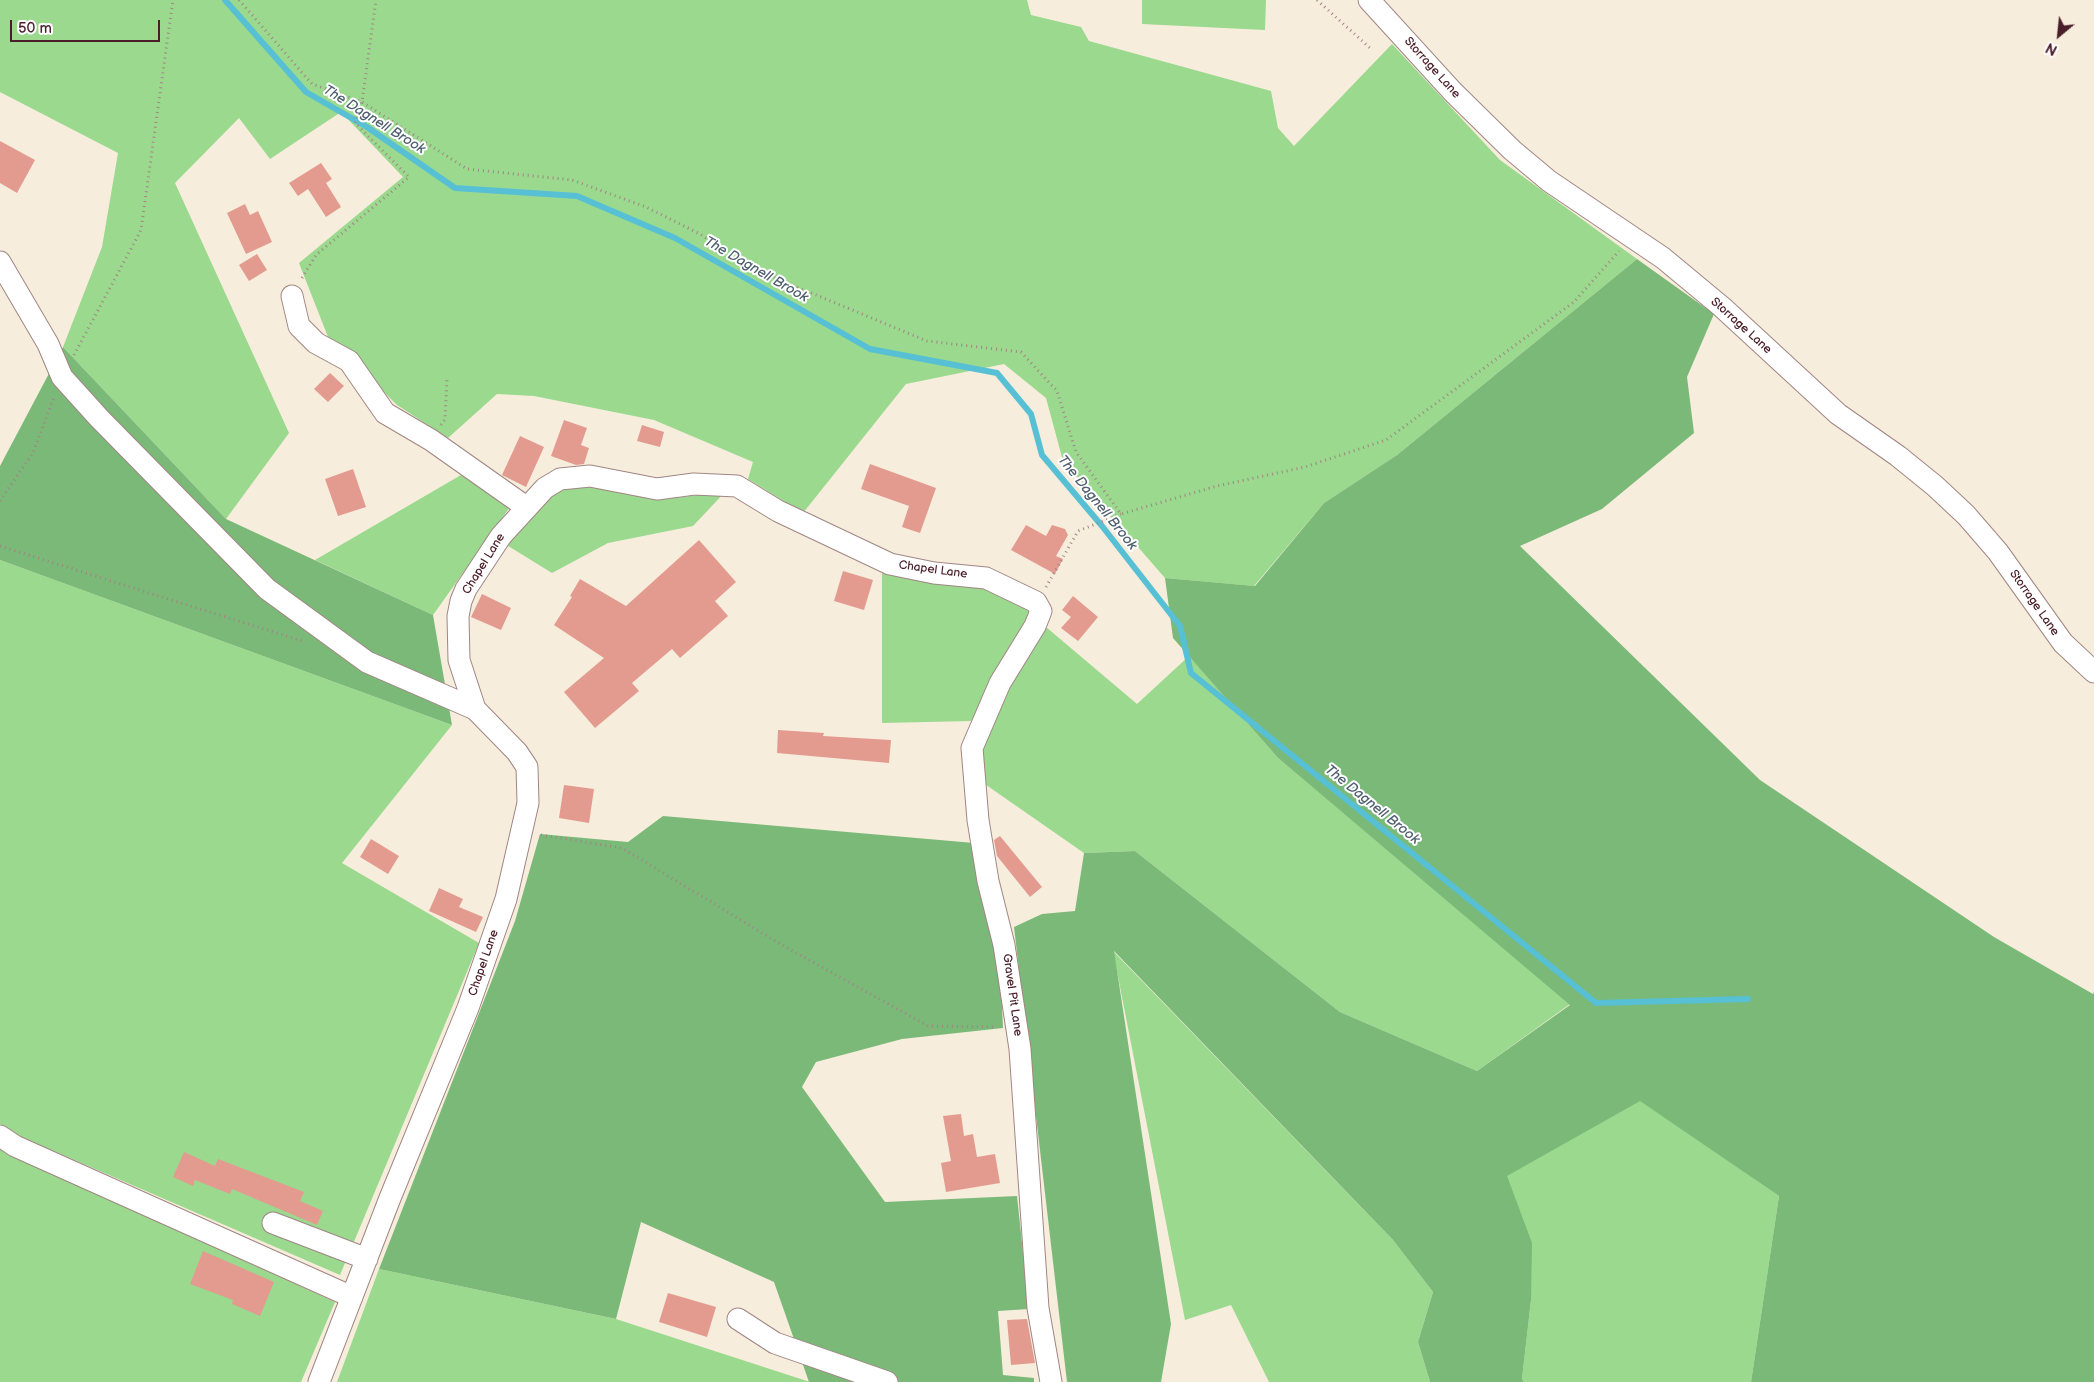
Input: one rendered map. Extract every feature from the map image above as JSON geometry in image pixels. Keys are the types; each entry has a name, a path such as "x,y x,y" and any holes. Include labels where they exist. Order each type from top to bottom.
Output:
{"street":[{"name":"Storrage Lane","path":"1369,0 1453,92 1512,150 1549,181 1663,258 1722,307 1838,414 1898,456 1966,515 1998,552 2063,643 2094,672"},
{"path":"0,262 48,344 62,377 99,418 267,589 367,662 475,709"},
{"path":"292,296 299,326 316,343 349,360 385,413 431,440 526,507"},
{"name":"Chapel Lane","path":"319,1382 366,1259 468,1008 506,899 528,803 526,767 517,752 475,709 459,660 458,616 461,601 489,552 526,507 545,488 560,479 590,476 658,489 694,484 737,486 778,511 890,564 934,572 986,578 1036,602"},
{"name":"Gravel Pit Lane","path":"1036,602 1041,612 1035,626 1000,683 972,748 978,820 988,882 1004,945 1016,1027 1038,1308 1051,1382"},
{"path":"0,1136 15,1146 352,1297"},
{"path":"273,1223 366,1259"},
{"path":"738,1320 775,1344 887,1382"}],"path":[{"path":"0,501 33,453 62,377 141,230 173,0"},
{"path":"239,0 312,84 362,102 466,169 572,180 646,207 700,234 751,268 926,341 1021,352 1057,391 1076,452 1121,514"},
{"path":"292,296 316,255 409,176 355,123 362,102 376,0"},
{"path":"1317,0 1370,48"},
{"path":"1036,602 1078,531 1121,514 1217,486 1305,467 1386,440 1574,302 1631,237"},
{"path":"431,440 445,419 447,378"},
{"path":"0,546 310,644"},
{"path":"521,832 622,848 782,945 928,1026 1016,1027"}],"green space":[{"path":"0,0 1027,0 1031,15 1081,27 1089,41 1271,91 1278,128 1294,146 1392,44 1500,160 1637,259 1397,455 1324,503 1254,586 1165,578 1063,461 1046,398 1004,364 906,384 803,513 748,479 753,462 654,420 534,396 497,394 448,438 397,405 328,337 299,263 403,177 341,112 270,159 239,118 175,183 289,433 226,519 63,347 102,247 118,153 0,92"},
{"path":"1142,0 1266,0 1265,30 1142,24"},
{"path":"1637,259 1714,314 1687,377 1694,433 1602,509 1520,546 1760,780 1994,937 2093,994 2094,992 2094,1382 1751,1382 1779,1196 1640,1101 1507,1176 1532,1243 1531,1300 1522,1379 1524,1382 1430,1382 1418,1342 1433,1292 1393,1240 1114,951 1171,1324 1161,1382 1067,1382 1014,927 1042,914 1075,911 1084,853 1135,851 1340,1012 1477,1071 1570,1005 1278,758 1173,638 1165,578 1255,586 1324,503 1397,455"},
{"path":"63,347 226,519 433,615 452,725 0,560 0,466"},
{"path":"461,475 510,507 433,615 315,560"},
{"path":"577,482 623,487 676,498 726,491 693,526 608,543 552,573 505,544 536,504"},
{"path":"0,560 452,725 342,863 479,943 340,1275 12,1133 0,1124"},
{"path":"882,571 981,583 1007,593 1032,612 977,714 971,721 882,723"},
{"path":"1046,627 1137,704 1189,656 1278,758 1570,1004 1477,1071 1340,1012 1135,851 1084,853 979,780 980,752 986,727"},
{"path":"663,816 974,843 1000,964 1003,1028 902,1039 816,1062 802,1087 885,1202 1017,1196 1029,1309 998,1311 1003,1375 1034,1378 1034,1382 809,1382 774,1282 641,1222 616,1319 379,1269 515,921 540,834 628,842"},
{"path":"1113,951 1393,1240 1433,1292 1418,1342 1430,1382 1269,1382 1231,1305 1185,1320"},
{"path":"1640,1100 1779,1196 1751,1382 1524,1382 1522,1379 1531,1300 1506,1176"},
{"path":"0,1149 335,1302 301,1382 0,1382"},
{"path":"379,1269 616,1319 810,1382 337,1382"}],"building":[{"path":"0,141 35,160 17,193 0,183"},
{"path":"321,163 332,179 326,183 341,207 326,217 308,189 298,196 289,183"},
{"path":"245,204 250,215 258,211 272,242 246,254 227,213"},
{"path":"257,254 267,270 249,281 239,265"},
{"path":"330,373 344,386 328,402 314,389"},
{"path":"564,420 587,428 581,445 589,448 584,464 576,465 551,456"},
{"path":"642,425 664,432 660,447 637,441"},
{"path":"520,436 544,447 526,487 502,475"},
{"path":"870,464 936,488 920,533 902,527 909,506 861,489"},
{"path":"353,469 366,507 338,516 325,479"},
{"path":"1026,525 1046,536 1052,525 1065,529 1068,535 1056,556 1063,559 1055,574 1011,550"},
{"path":"699,540 736,582 715,601 728,616 680,658 672,649 632,683 639,691 595,728 564,692 604,658 554,625 572,597 570,596 580,579 626,606"},
{"path":"843,571 873,580 864,610 834,601"},
{"path":"482,594 511,608 501,630 471,617"},
{"path":"1073,596 1098,617 1078,641 1061,628 1071,617 1062,610"},
{"path":"778,730 824,733 823,736 891,740 889,763 777,753"},
{"path":"564,785 594,789 589,823 559,818"},
{"path":"1000,836 1042,887 1030,897 997,856 994,840"},
{"path":"371,839 399,856 388,874 360,857"},
{"path":"439,888 463,899 459,907 483,917 476,932 429,911"},
{"path":"961,1114 964,1136 973,1134 977,1157 995,1154 1000,1183 946,1192 941,1163 951,1161 943,1116"},
{"path":"184,1152 215,1166 218,1159 304,1192 300,1201 323,1211 317,1225 232,1189 230,1194 195,1180 193,1186 173,1177"},
{"path":"203,1251 274,1282 260,1316 232,1304 233,1300 190,1284"},
{"path":"668,1293 716,1307 707,1337 659,1322"},
{"path":"1027,1319 1035,1363 1011,1365 1007,1320"}],"waterway":[{"name":"The Dagnell Brook","path":"225,0 306,92 367,127 455,188 577,196 675,238 870,349 997,373 1031,414 1042,455 1102,526 1180,626 1191,673 1596,1003 1748,999"}]}
